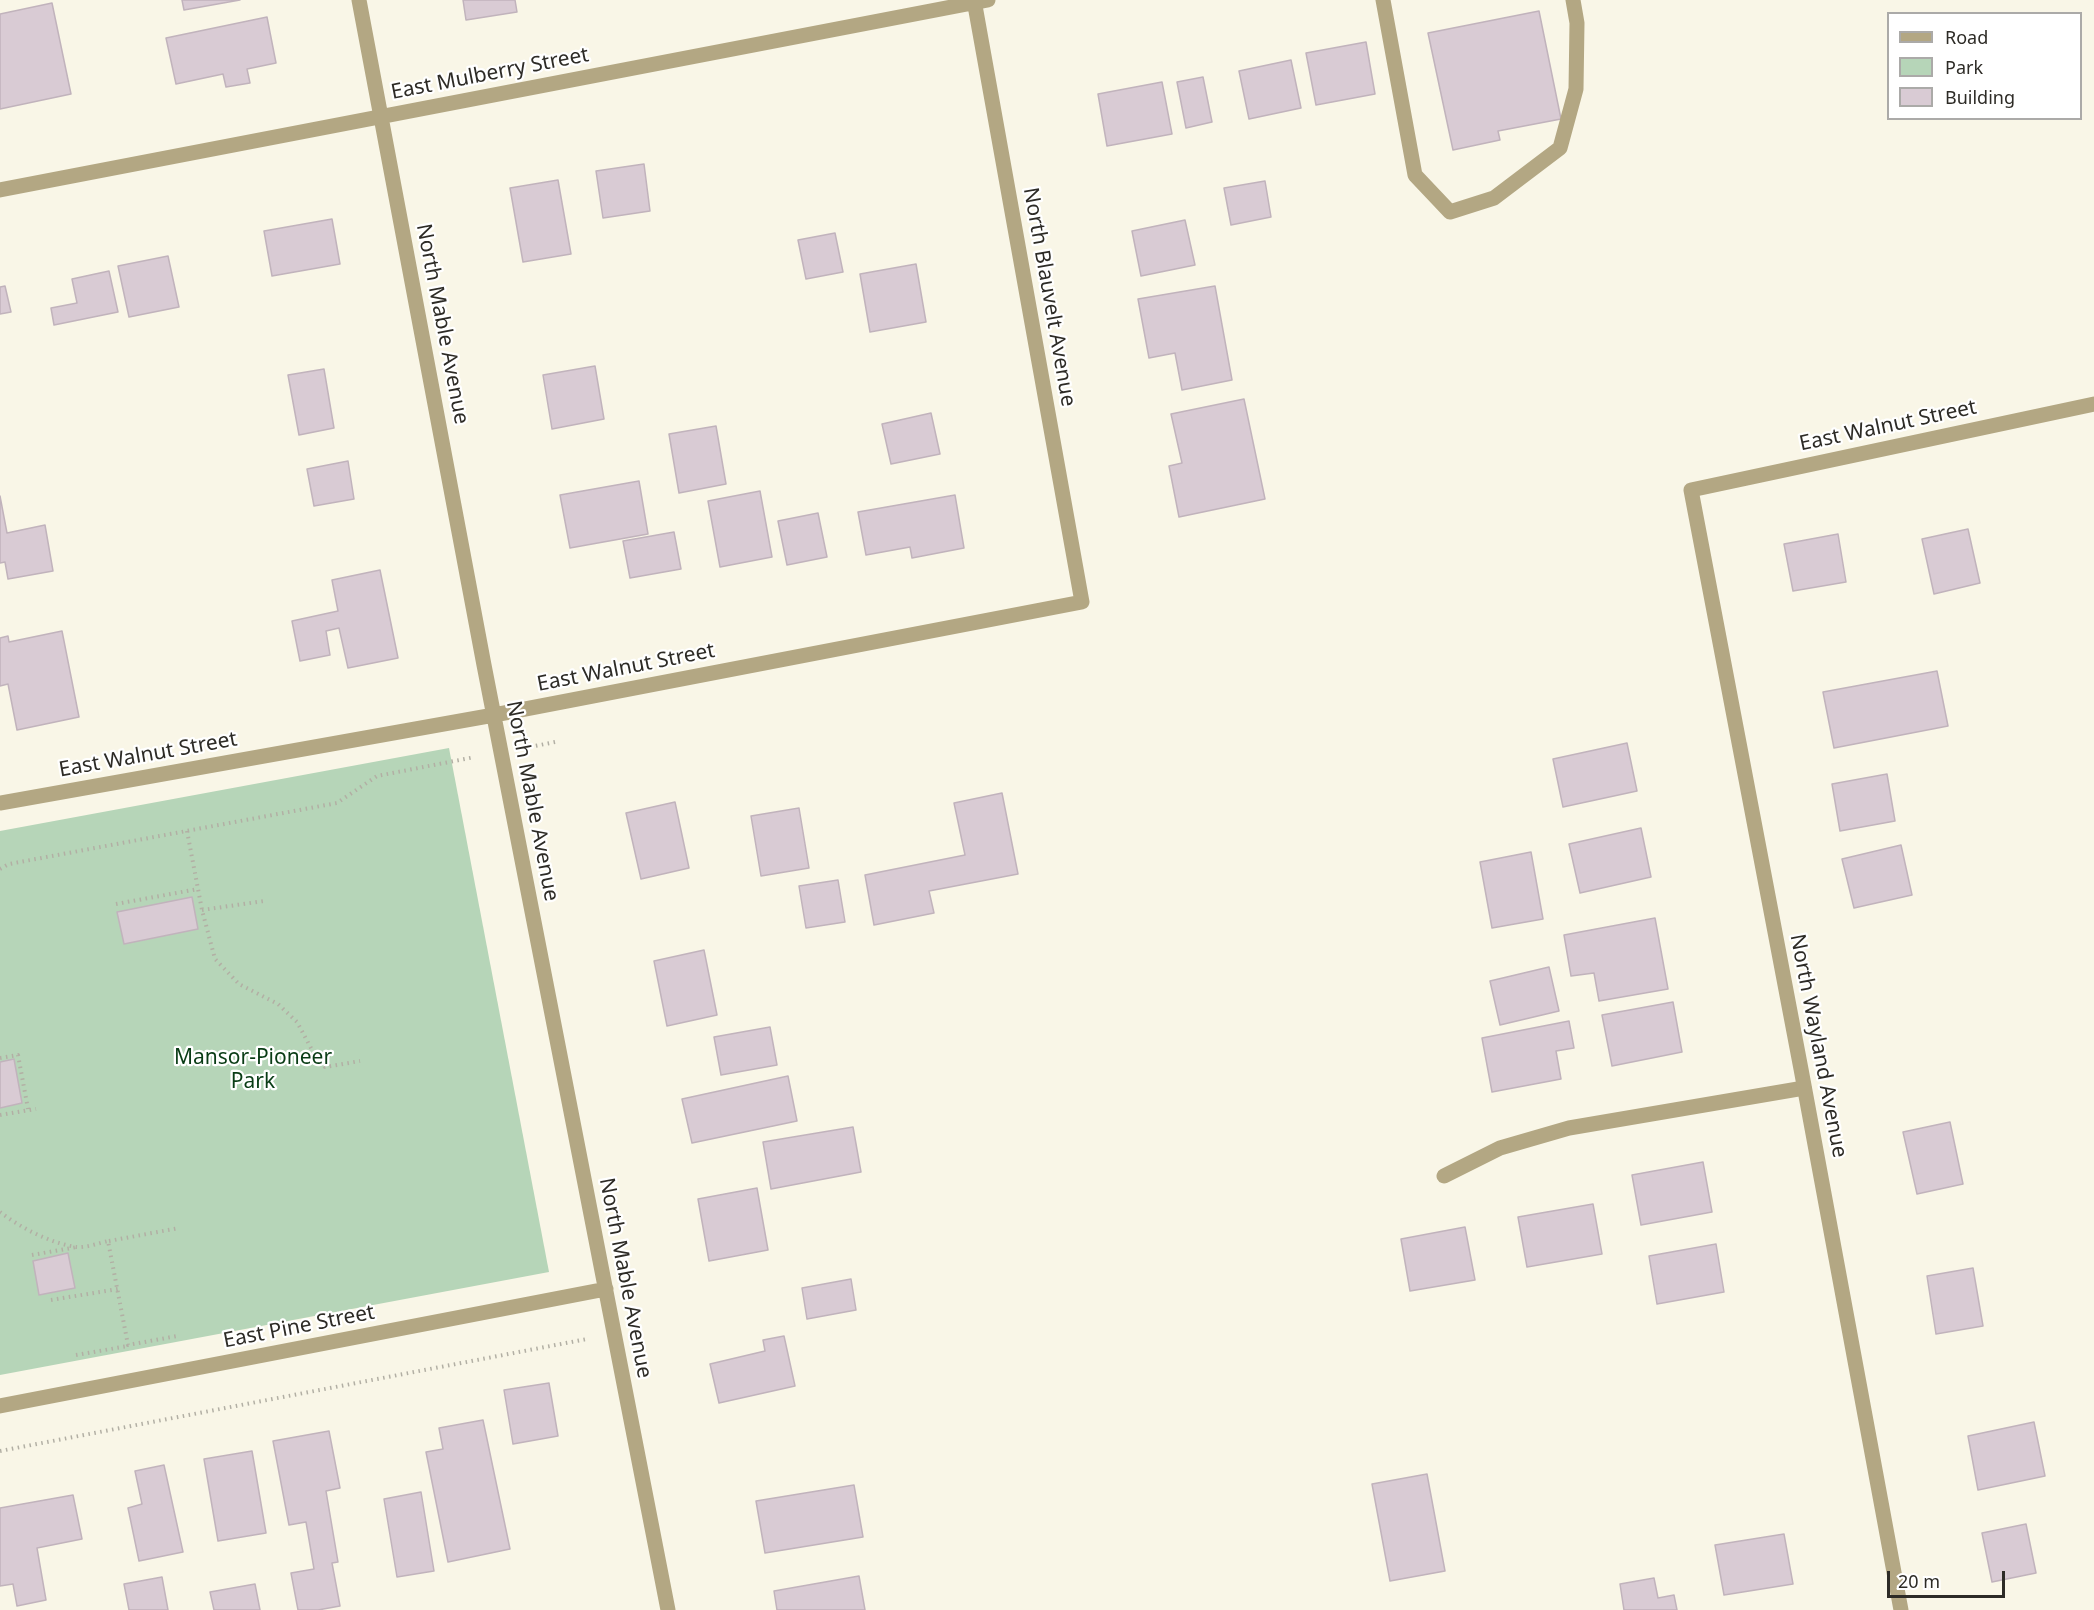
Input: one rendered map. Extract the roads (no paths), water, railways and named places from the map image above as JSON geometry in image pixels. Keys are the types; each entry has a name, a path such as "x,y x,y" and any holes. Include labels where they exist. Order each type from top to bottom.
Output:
{"street":[{"name":"North Mable Avenue","path":"359,0 494,715 668,1610"},
{"path":"1383,0 1415,175 1450,212 1494,198 1560,148 1576,89 1577,23 1573,0"},
{"name":"East Mulberry Street","path":"0,190 979,1"},
{"name":"North Blauvelt Avenue","path":"979,1 1082,602"},
{"name":"East Walnut Street","path":"1691,490 2094,404"},
{"name":"North Wayland Avenue","path":"1691,490 1901,1610"},
{"name":"East Walnut Street","path":"0,802 494,715 1082,602"},
{"path":"1444,1176 1500,1148 1569,1128 1804,1088"},
{"name":"East Pine Street","path":"0,1406 606,1289"}],"park label":[{"name":"Mansor-Pioneer Park","path":"253,1070"}]}
